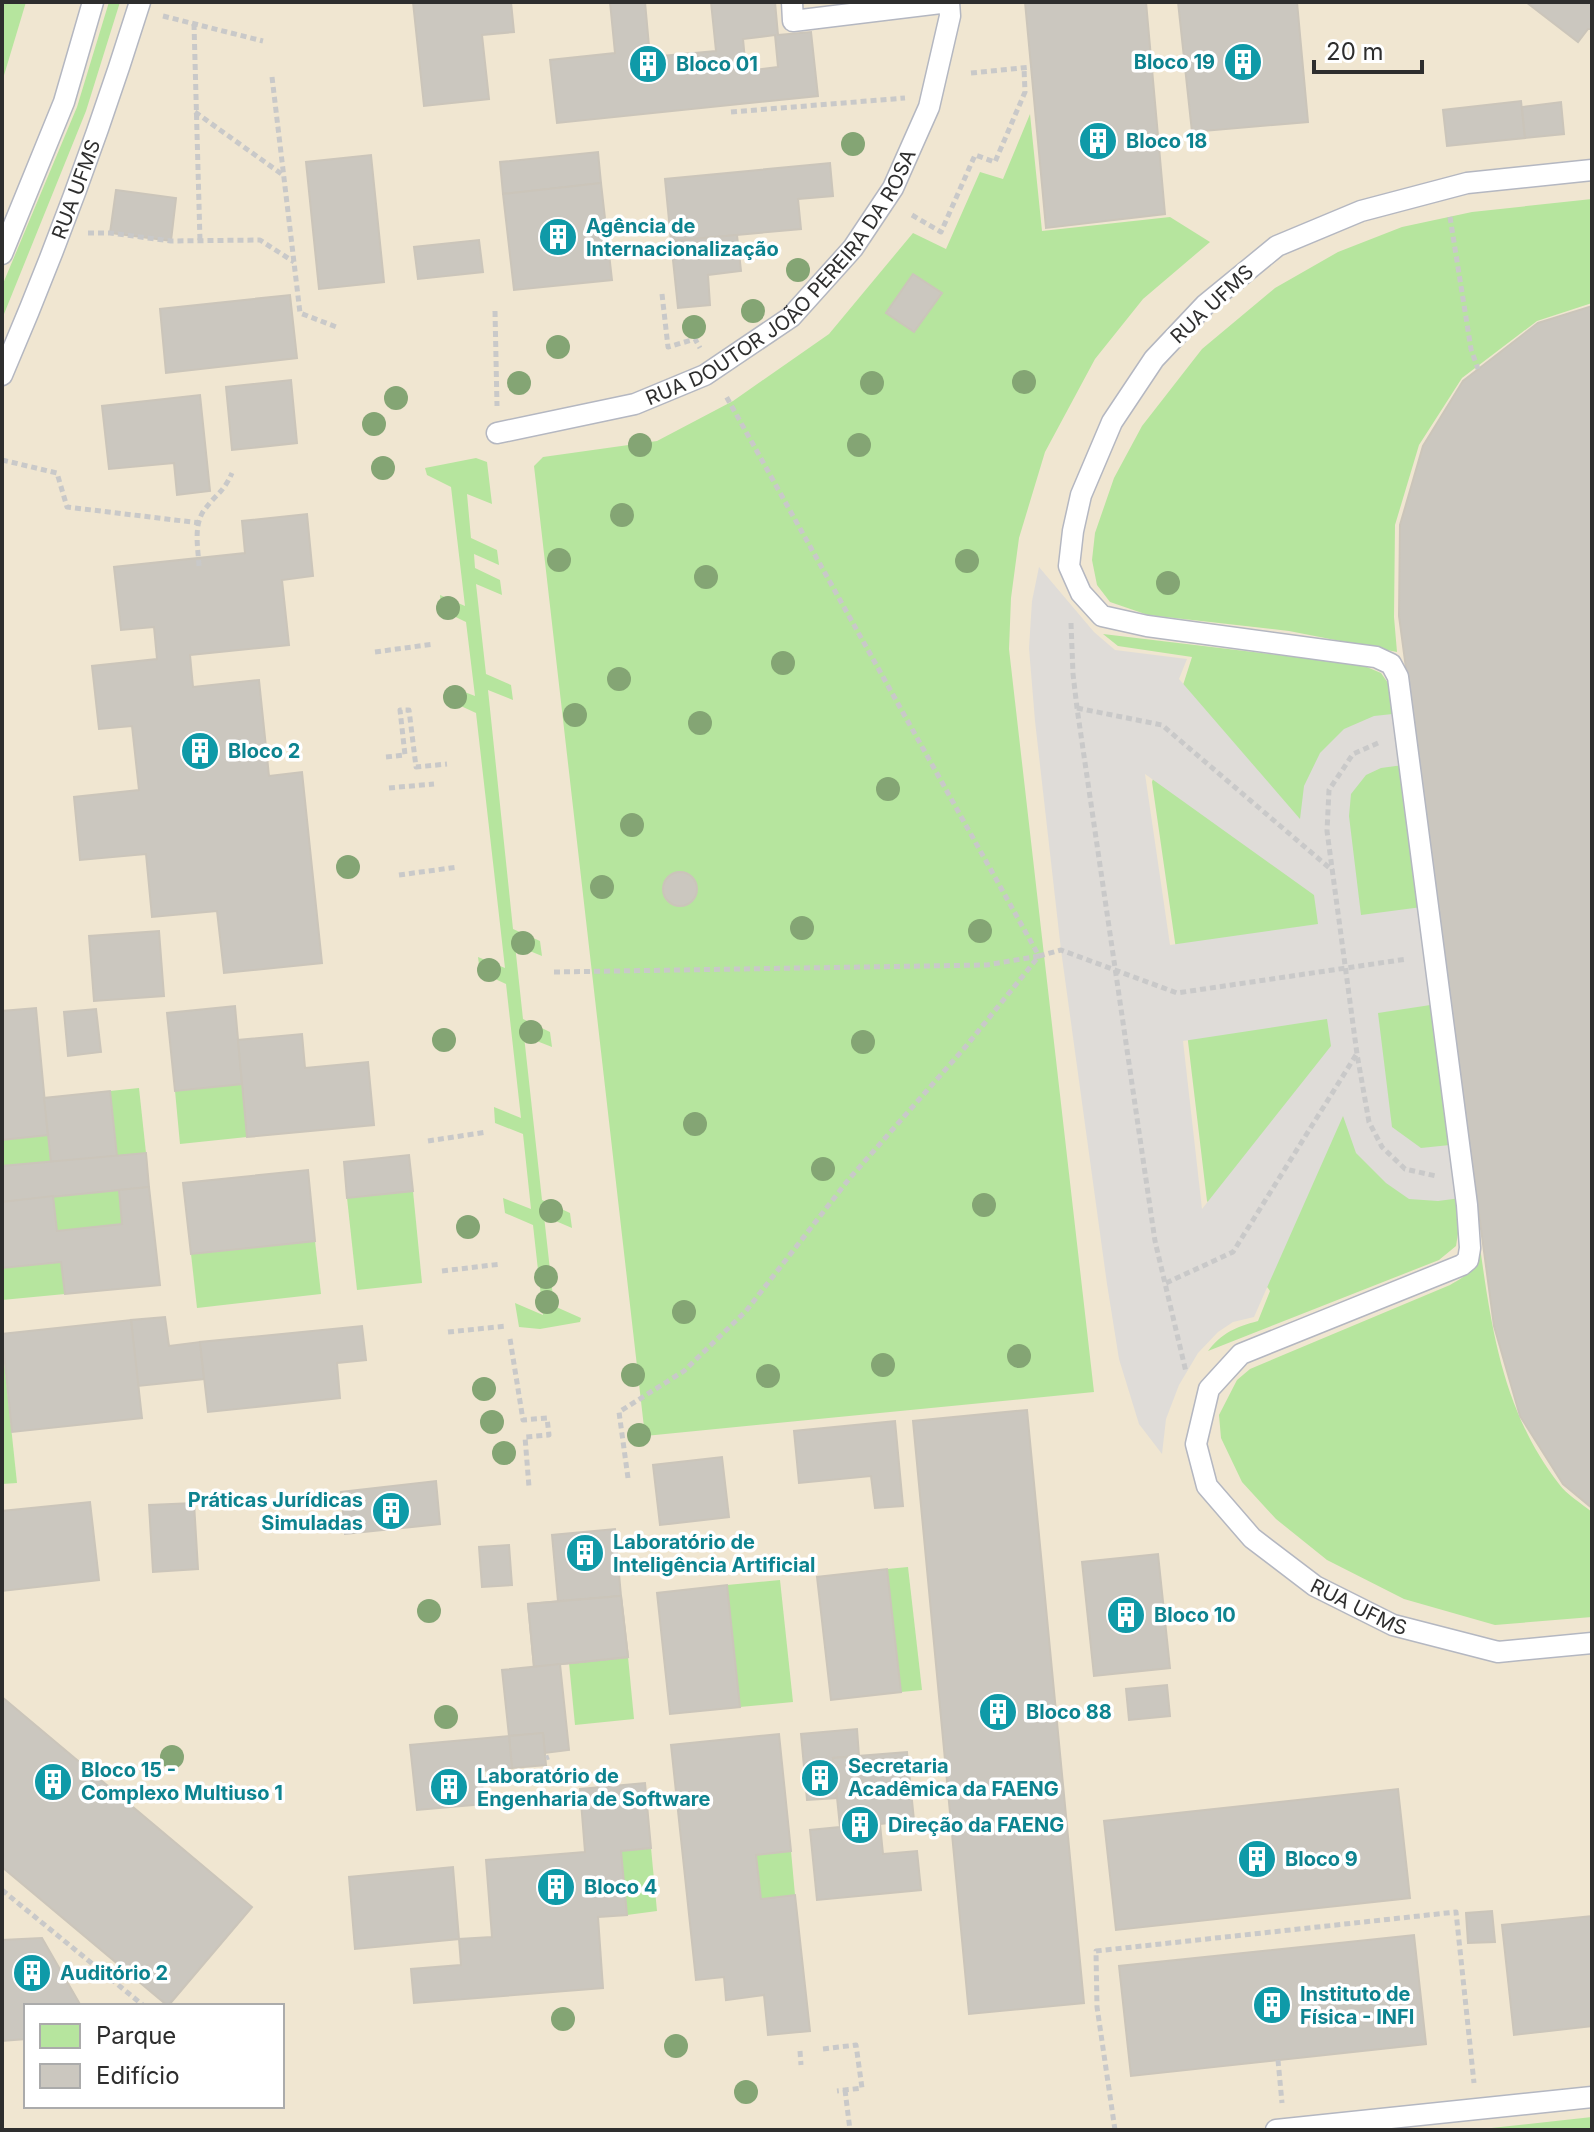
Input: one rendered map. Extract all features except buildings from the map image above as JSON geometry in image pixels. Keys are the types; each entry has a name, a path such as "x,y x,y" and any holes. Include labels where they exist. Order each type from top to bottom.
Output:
{"lane":[{"path":"2,254 64,102 93,2"},
{"path":"792,2 793,21 949,2"},
{"name":"RUA DOUTOR JOÃO PEREIRA DA ROSA","path":"497,433 635,404 705,375 791,317 853,248 893,188 929,107 950,16 949,2"},
{"name":"RUA UFMS","path":"2,375 55,251 148,8"},
{"name":"RUA UFMS","path":"1592,170 1467,183 1361,211 1277,246 1205,305 1154,359 1112,422 1081,495 1069,566 1081,593 1102,616 1147,626 1376,657 1391,664 1398,677 1467,1205 1468,1260 1241,1354 1209,1389 1196,1444 1207,1486 1252,1538 1315,1586 1393,1625 1498,1652 1592,1643"},
{"path":"1276,2130 1592,2097"}],"path":[{"path":"148,8 194,24 263,41"},
{"path":"194,24 200,241"},
{"path":"912,215 941,232 975,155 995,162 1025,92 1028,67 971,73"},
{"path":"272,77 300,313 339,328"},
{"path":"731,112 902,97 929,107"},
{"path":"195,112 284,176"},
{"path":"1448,188 1451,228 1468,334 1478,369"},
{"path":"83,233 200,241 260,240 294,262"},
{"path":"662,294 668,347 695,339 1039,956"},
{"path":"495,311 497,433"},
{"path":"2,460 57,473 67,507 200,523"},
{"path":"199,566 197,529 203,510 223,492 232,473"},
{"path":"1071,619 1077,708 1155,1241 1188,1387"},
{"path":"375,652 434,644"},
{"path":"1077,708 1162,725 1334,871"},
{"path":"386,757 405,755 400,710 409,710 416,767 447,764"},
{"path":"1385,740 1353,754 1329,790 1327,831 1357,1054 1369,1122 1382,1147 1405,1169 1434,1177 1447,1174"},
{"path":"389,788 434,784"},
{"path":"399,875 458,867"},
{"path":"554,972 987,965 1061,950 1177,993 1415,958"},
{"path":"628,1478 619,1412 684,1371 746,1311 849,1179 967,1045 1039,956"},
{"path":"1166,1283 1233,1252 1357,1054"},
{"path":"428,1141 487,1132"},
{"path":"442,1271 501,1264"},
{"path":"448,1332 507,1326"},
{"path":"510,1339 523,1420 547,1418 549,1435 525,1437 529,1487"},
{"path":"2,1890 142,2004"},
{"path":"1115,2130 1097,2007 1096,1951 1456,1912 1477,2109"},
{"path":"823,2049 856,2045 862,2088 837,2091"},
{"path":"800,2051 801,2065"},
{"path":"1278,2060 1285,2129"},
{"path":"845,2090 850,2130"}],"shaded area":[{"path":"2,2 1592,2 1592,2130 2,2130"},
{"path":"1039,567 1094,632 1115,650 1187,659 1179,679 1300,819 1304,786 1320,753 1344,729 1374,716 1411,712 1418,763 1381,768 1366,775 1351,794 1349,816 1361,915 1437,905 1450,1002 1378,1013 1392,1127 1421,1148 1469,1143 1476,1196 1438,1201 1409,1199 1386,1183 1356,1153 1343,1116 1254,1317 1233,1322 1218,1332 1198,1353 1179,1385 1166,1419 1162,1454 1139,1424 1119,1359 1107,1284 1061,950 1035,721 1029,648 1032,601","holes":["1145,774 1314,895 1318,924 1170,945","1327,1019 1331,1046 1202,1209 1183,1041"]}],"green space":[{"path":"2,2 26,2 2,82"},
{"path":"109,2 120,2 86,111 2,319 2,286 77,107"},
{"path":"1030,114 1042,231 1170,217 1210,242 1143,299 1095,359 1045,452 1019,538 1011,598 1009,649 1094,1392 645,1436 534,466 543,457 657,441 733,401 829,334 913,233 946,249 980,172 1003,179"},
{"path":"1592,199 1592,303 1537,321 1462,378 1419,445 1395,525 1394,617 1397,652 1289,631 1148,615 1110,602 1097,585 1092,560 1095,533 1114,478 1142,426 1202,349 1275,288 1338,252 1402,227 1472,212"},
{"path":"476,458 487,462 492,504 467,494 471,538 497,550 499,565 474,554 475,568 500,580 502,595 476,584 486,674 511,685 513,700 488,690 513,929 540,941 542,956 515,945 523,1019 550,1032 552,1047 524,1036 542,1200 570,1213 572,1228 544,1216 554,1306 581,1318 580,1322 540,1329 519,1327 515,1303 543,1315 533,1225 505,1213 503,1198 531,1209 523,1134 495,1123 494,1107 521,1118 506,984 480,972 478,957 505,968 476,713 450,701 449,686 475,696 466,622 441,610 440,595 465,606 451,487 427,475 425,468"},
{"path":"1103,634 1362,665 1381,673 1388,683 1459,1227 1456,1246 1439,1260 1208,1351 1230,1332 1258,1321 1270,1291 1207,1201 1182,991 1152,782 1192,657 1118,646"},
{"path":"242,1084 247,1137 180,1144 175,1091"},
{"path":"139,1088 146,1153 117,1156 110,1091"},
{"path":"48,1135 51,1162 2,1166 2,1140"},
{"path":"119,1190 122,1224 57,1231 53,1196"},
{"path":"413,1191 422,1283 357,1290 347,1198"},
{"path":"315,1241 321,1294 197,1308 191,1254"},
{"path":"1480,1247 1503,1371 1525,1429 1559,1484 1592,1512 1592,1617 1495,1625 1404,1599 1327,1560 1276,1519 1242,1482 1221,1438 1219,1415 1237,1380 1250,1369 1450,1285 1470,1270"},
{"path":"61,1262 65,1294 2,1300 2,1268"},
{"path":"2,1341 17,1483 2,1484"},
{"path":"908,1567 922,1690 901,1692 887,1569"},
{"path":"780,1580 793,1702 740,1707 727,1585"},
{"path":"628,1657 634,1719 575,1725 569,1663"},
{"path":"651,1848 657,1911 627,1915 621,1851"},
{"path":"791,1851 795,1895 761,1899 756,1855"},
{"path":"1592,2117 1592,2130 1473,2130"}],"place":[{"name":"Bloco 19","path":"1243,62"},
{"name":"Bloco 01","path":"648,64"},
{"name":"Bloco 18","path":"1098,141"},
{"name":"Agência de Internacionalização","path":"558,237"},
{"name":"Bloco 2","path":"200,751"},
{"name":"Práticas Jurídicas Simuladas","path":"391,1511"},
{"name":"Laboratório de Inteligência Artificial","path":"585,1553"},
{"name":"Bloco 10","path":"1126,1615"},
{"name":"Bloco 88","path":"998,1712"},
{"name":"Secretaria Acadêmica da FAENG","path":"820,1778"},
{"name":"Bloco 15 - Complexo Multiuso 1","path":"53,1782"},
{"name":"Laboratório de Engenharia de Software","path":"449,1787"},
{"name":"Direção da FAENG","path":"860,1825"},
{"name":"Bloco 9","path":"1257,1859"},
{"name":"Bloco 4","path":"556,1887"},
{"name":"Auditório 2","path":"32,1973"},
{"name":"Instituto de Física - INFI","path":"1272,2005"}]}
